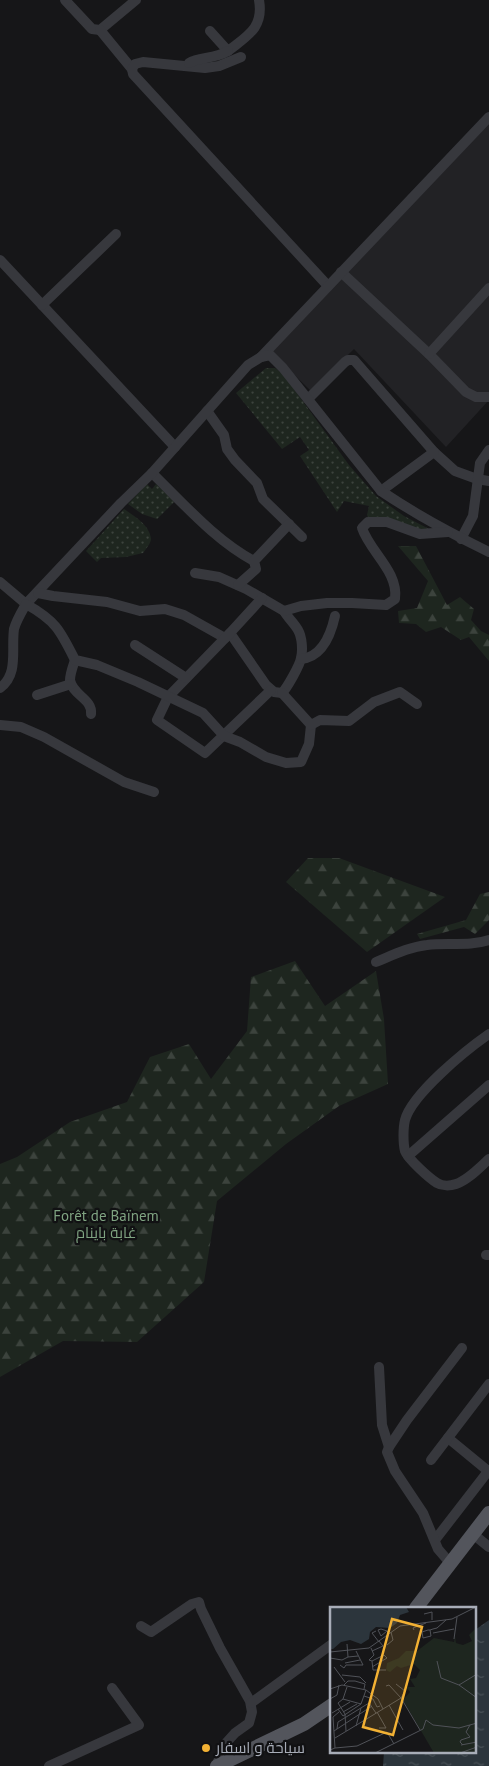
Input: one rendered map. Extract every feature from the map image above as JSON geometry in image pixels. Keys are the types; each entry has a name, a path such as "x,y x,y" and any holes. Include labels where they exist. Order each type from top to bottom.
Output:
{"main road":[{"path":"417,1607 489,1513"},
{"path":"216,1766 234,1762 304,1724 330,1707"}],"street":[{"path":"64,0 92,29 100,30 132,69 133,74 328,286"},
{"path":"100,30 136,0"},
{"path":"185,66 193,61 220,56 228,52 255,29 260,8 259,0"},
{"path":"210,31 228,52"},
{"path":"132,69 135,64 143,62 205,68 219,66 241,57"},
{"path":"2,686 12,674 14,627 26,604 152,473 248,365 261,357 489,116"},
{"path":"42,305 116,234"},
{"path":"0,260 175,447"},
{"path":"341,272 429,354 466,392 476,397 489,397"},
{"path":"429,354 489,288"},
{"path":"261,357 270,356 283,368 380,491 461,539 489,552"},
{"path":"308,399 345,362 354,360 434,452 455,471 489,481"},
{"path":"207,411 224,435 228,449 235,460 257,483 263,499 302,537"},
{"path":"461,539 473,516 480,463 489,450"},
{"path":"380,491 434,452"},
{"path":"152,473 236,552 254,562 256,569 238,586"},
{"path":"284,611 301,606 327,603 386,605 395,599 396,589 392,578 366,539 362,528 368,522 387,522 420,534 449,532"},
{"path":"254,562 289,524"},
{"path":"195,573 219,577 262,598 284,611 298,629 301,639 301,659 286,689 282,693"},
{"path":"0,582 26,604 44,614 57,626 75,660 70,679 71,684 73,689 88,704 91,714"},
{"path":"38,593 107,602 140,611 165,609 184,615 228,636 266,685 274,692 282,693 311,725 309,744 300,762 286,763 266,757 224,736 203,713 97,665 75,660"},
{"path":"262,598 228,636 168,697 156,720 206,753 271,690"},
{"path":"301,659 309,658 320,650 330,634 335,616"},
{"path":"135,645 186,678"},
{"path":"37,695 71,684"},
{"path":"311,725 320,720 349,721 374,702 400,692 417,704"},
{"path":"0,724 21,727 44,737 124,782 154,792"},
{"path":"376,962 406,949 428,945 479,943 489,940"},
{"path":"489,1034 477,1042 422,1091 406,1120 405,1150 408,1156 438,1184 447,1185 455,1184 467,1178 489,1159"},
{"path":"408,1156 489,1085"},
{"path":"450,1563 438,1549 423,1513 389,1461 387,1452 407,1420 462,1348"},
{"path":"380,1367 382,1425 389,1447"},
{"path":"431,1460 489,1384"},
{"path":"435,1540 489,1471 448,1438"},
{"path":"473,1534 489,1547"},
{"path":"141,1626 151,1632 192,1604 199,1602 216,1640 251,1703 251,1719 249,1723 235,1733 226,1743 216,1766"},
{"path":"251,1703 330,1645"},
{"path":"49,1766 139,1725 112,1688"}],"shaded area":[{"path":"489,123 489,400 446,447 354,349 311,391 271,352"}],"green space":[{"path":"266,368 275,368 283,374 349,465 376,496 404,516 431,530 419,530 369,519 367,515 369,506 344,501 337,512 300,456 309,450 300,437 282,449 236,393"},
{"path":"147,484 152,489 156,484 175,501 157,519 142,514 128,504"},
{"path":"124,509 141,521 148,529 151,539 149,544 143,553 126,557 101,558 97,562 86,551"},
{"path":"398,546 416,546 447,605 460,597 474,609 471,620 481,631 489,635 489,661 469,637 461,640 441,627 426,632 416,624 399,623 398,611 417,608 428,581"},
{"path":"308,858 339,858 445,897 367,952 286,882"},
{"path":"489,892 489,920 475,934 464,927 420,939 417,934 466,920 480,894"},
{"name":"Forêt de Baïnem غابة باينام","path":"295,961 325,1006 376,971 384,1019 388,1084 339,1106 286,1144 217,1201 204,1282 137,1342 63,1341 0,1377 0,1164 17,1157 70,1122 127,1102 150,1057 189,1044 211,1079 247,1031 251,977"}],"water":[{"path":"489,1620 489,1766 383,1766 384,1754 476,1754 476,1629"}],"place":[{"name":"سياحة و اسفار","path":"206,1748"}]}
